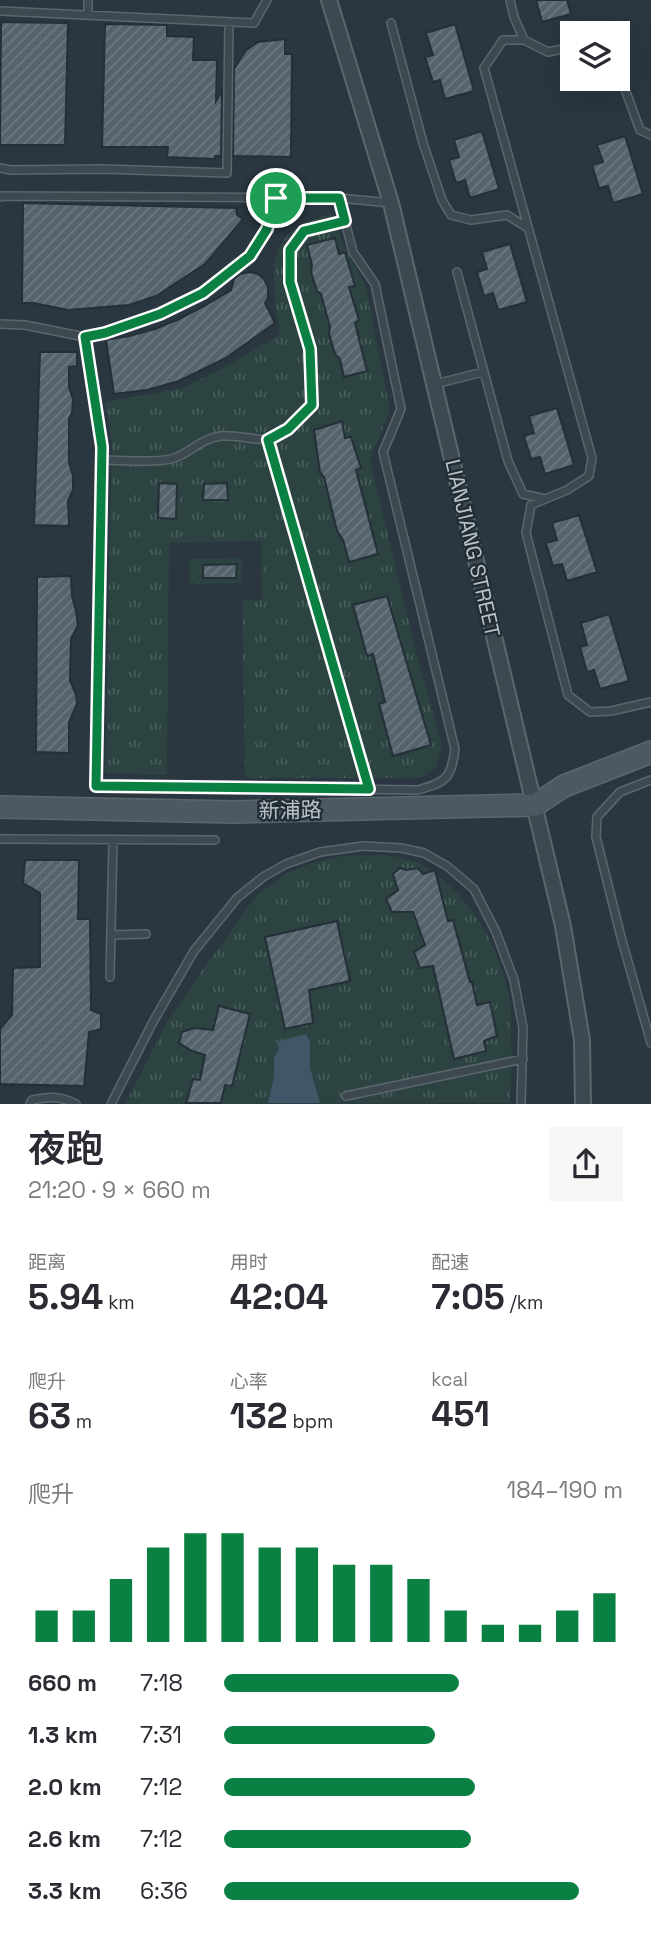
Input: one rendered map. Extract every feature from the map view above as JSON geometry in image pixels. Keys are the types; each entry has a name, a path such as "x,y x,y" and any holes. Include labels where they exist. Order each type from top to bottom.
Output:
{"street":[{"name":"LIANJIANG STREET","path":"329,0 391,203 564,926 582,1040 583,1104"},
{"path":"535,805 564,786 651,752"},
{"name":"新浦路","path":"0,807 233,812 535,805"}],"lane":[{"path":"88,0 88,15"},
{"path":"0,11 254,23 267,0"},
{"path":"510,0 524,40"},
{"path":"0,168 227,173 229,22"},
{"path":"391,23 423,143 442,200 451,215 471,220 507,215 528,228"},
{"path":"560,50 548,52 524,40 503,40 484,68 593,458 589,476 567,490 531,505 526,533 568,695 590,712 611,711 651,702"},
{"path":"626,91 640,130 651,135"},
{"path":"0,197 339,198 391,203"},
{"path":"0,324 25,324 85,337 160,314 203,293 250,256 267,229 276,198"},
{"path":"85,337 102,447 96,786 418,790 439,784 452,770 454,749 383,452 401,409 375,284 354,252 339,198"},
{"path":"101,460 160,460 176,457 202,441 220,436 268,440 288,429 312,405 310,349 290,282 290,250 304,231 345,221"},
{"path":"457,272 508,461 523,494 545,499"},
{"path":"434,384 483,372"},
{"path":"268,440 369,789"},
{"path":"651,780 620,792 597,817 596,837 651,1043"},
{"path":"0,839 215,840"},
{"path":"110,977 113,839"},
{"path":"111,1104 154,1020 194,951 237,898 263,877 286,864 320,852 362,846 401,848 424,853 447,866 474,889 496,932 514,980 523,1028 521,1104"},
{"path":"111,935 146,934"},
{"path":"346,1096 523,1059"},
{"path":"30,1104 32,1100 46,1096 62,1097 76,1104"}],"green space":[{"path":"332,214 343,244 366,287 390,410 370,460 414,644 442,746 436,768 421,778 245,778 242,599 262,600 261,541 169,543 167,775 105,773 112,444 105,402 183,388 279,335 274,275 281,244 291,232 308,222"},
{"path":"242,558 241,583 190,584 189,559"},
{"path":"380,855 412,861 439,876 467,904 489,939 498,958 511,1005 510,1103 125,1104 168,1020 257,895 287,873 312,863 342,856"}],"water":[{"path":"306,1034 310,1042 310,1068 320,1103 268,1103 279,1041"}],"building":[{"path":"536,0 567,0 571,14 542,22"},
{"path":"1,22 68,23 65,145 0,145"},
{"path":"105,24 167,25 167,36 194,37 193,60 217,60 216,101 222,91 221,156 215,156 215,159 167,157 168,147 102,147"},
{"path":"455,24 474,91 445,99 440,80 433,82 425,57 433,55 426,33"},
{"path":"285,39 285,54 292,54 291,157 233,156 234,69 246,50 258,42"},
{"path":"482,131 499,189 470,198 465,180 456,183 449,160 459,157 454,140"},
{"path":"625,136 643,194 613,203 608,186 599,188 592,165 603,162 597,145"},
{"path":"23,203 236,208 237,215 243,219 205,264 156,296 129,305 68,310 22,303"},
{"path":"335,238 339,254 345,252 355,286 349,287 359,320 355,323 367,371 344,377 340,359 335,354 329,334 330,327 321,294 317,291 311,272 307,245"},
{"path":"510,244 527,302 498,310 493,293 484,296 477,272 487,269 482,252"},
{"path":"250,272 264,279 268,287 265,303 275,323 226,358 179,381 147,390 114,394 106,340 155,329 179,319 231,290 234,279 240,274"},
{"path":"40,352 77,352 77,366 69,367 69,387 73,399 69,419 69,462 73,490 68,501 69,526 34,525"},
{"path":"557,408 574,465 545,474 540,457 531,459 524,436 534,433 529,416"},
{"path":"342,421 345,438 351,437 361,468 356,470 378,554 349,562 343,540 337,531 324,477 320,472 314,430"},
{"path":"159,483 177,484 176,519 158,518"},
{"path":"227,483 228,500 203,500 204,484"},
{"path":"579,515 597,572 567,581 562,564 553,566 546,543 557,540 552,523"},
{"path":"237,564 236,578 203,578 203,565"},
{"path":"71,576 78,625 71,639 70,680 77,704 69,722 69,753 36,752 37,577"},
{"path":"387,596 431,745 393,756 379,704 385,702 373,654 367,656 353,605"},
{"path":"609,614 629,681 600,689 594,670 587,672 580,647 587,645 581,623"},
{"path":"25,860 79,860 78,919 90,919 91,1010 101,1014 101,1029 89,1032 84,1086 0,1084 0,1029 12,1015 13,968 40,967 40,893 23,883"},
{"path":"400,868 418,868 423,874 435,870 448,921 453,920 477,1005 490,1002 497,1036 484,1041 486,1051 454,1059 433,966 420,968 414,952 425,945 413,912 392,912 386,899 398,890 393,874"},
{"path":"337,921 350,981 309,990 313,1023 285,1029 265,937"},
{"path":"219,1006 250,1014 232,1086 225,1085 221,1103 186,1103 193,1079 200,1080 205,1055 179,1043 182,1032 194,1028 213,1030"}],"route":[{"path":"276,198 339,198 345,221 304,231 290,250 290,282 310,349 312,405 288,429 268,440 369,789 96,786 102,447 85,337 160,314 203,293 250,256 267,229 276,198"}]}
